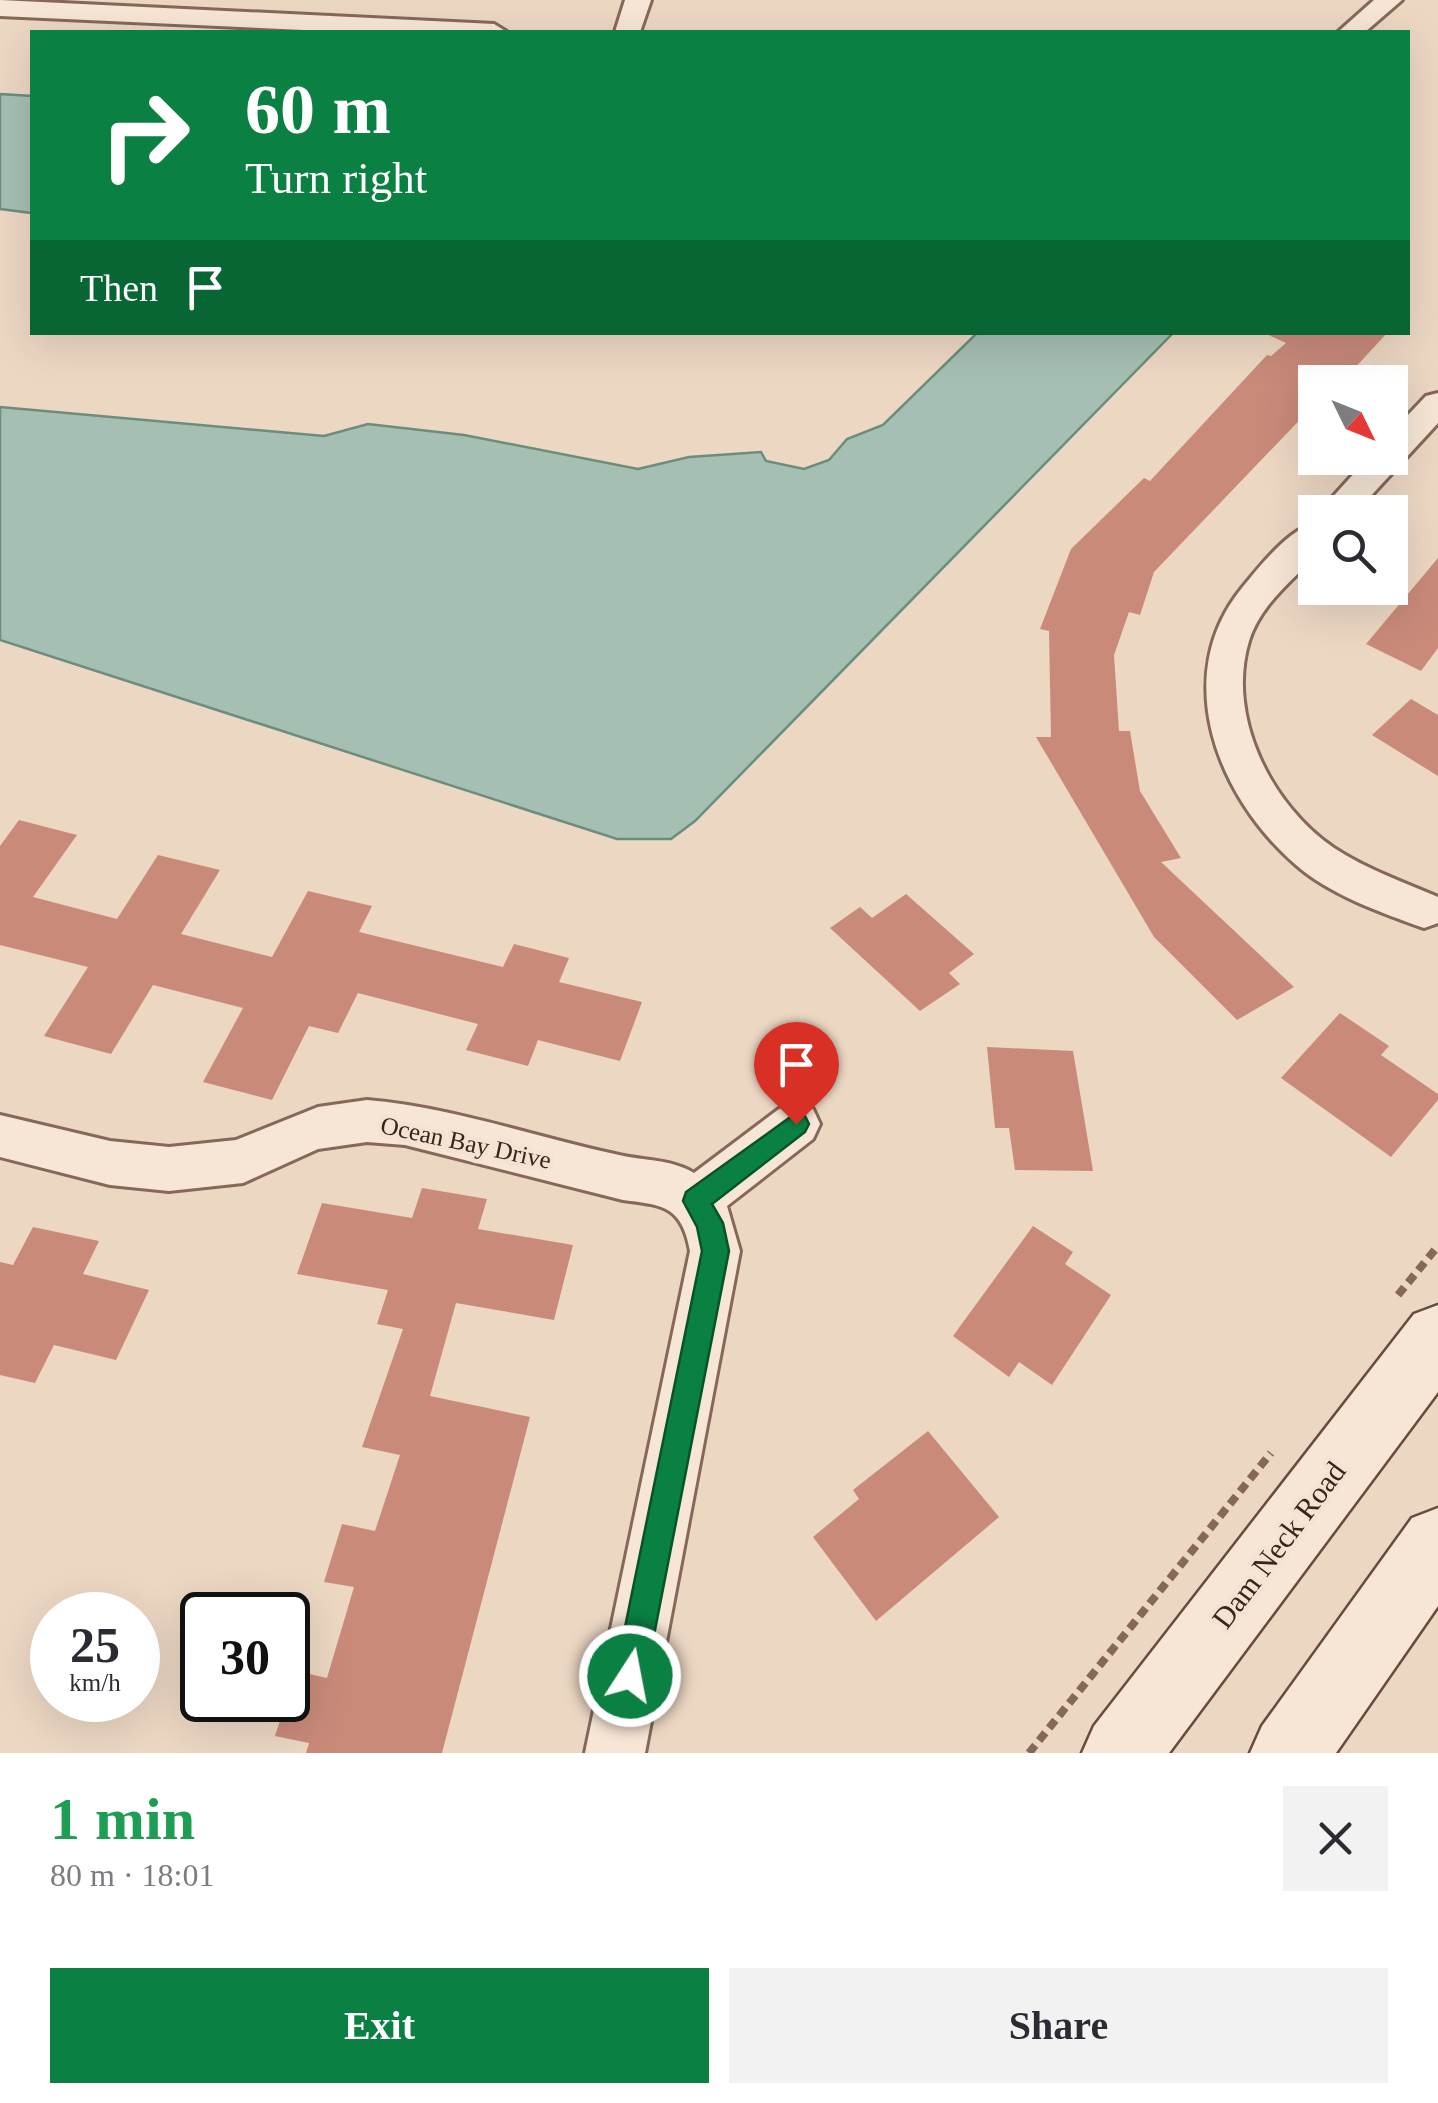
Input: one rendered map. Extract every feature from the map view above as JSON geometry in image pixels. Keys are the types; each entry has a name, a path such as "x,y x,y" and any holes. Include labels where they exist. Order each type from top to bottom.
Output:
{"main road":[{"name":"Dam Neck Road","path":"1120,1753 1413,1322"},
{"path":"1289,1753 1438,1544"}],"street":[{"path":"311,23 325,0"},
{"path":"629,30 638,0"},
{"path":"1352,30 1389,0"},
{"path":"0,8 453,30"},
{"path":"1408,439 1433,417"},
{"path":"1352,495 1371,475"},
{"path":"1298,553 1246,609 1222,685 1228,725 1244,766 1266,805 1310,854 1424,910"},
{"name":"Ocean Bay Drive","path":"0,1136 110,1162 169,1169 242,1161 318,1128 367,1121 405,1124 623,1178 669,1184 696,1201"},
{"path":"615,1753 715,1251 710,1223 696,1201 796,1124"}],"path":[{"path":"1413,1322 1438,1246"},
{"path":"1029,1753 1277,1446"}],"shaded area":[{"path":"0,94 30,96 30,213 0,209"},
{"path":"975,335 1171,335 695,821 671,839 617,839 0,640 0,407 324,436 368,424 464,435 638,469 689,457 761,452 766,461 804,469 829,460 847,439 883,425"}],"building":[{"path":"1269,335 1385,335 1358,365 1298,365 1298,422 1154,572 1140,615 1129,612 1114,655 1119,731 1130,731 1140,791 1181,858 1161,862 1294,987 1237,1020 1154,937 1036,737 1051,737 1049,631 1040,629 1071,549 1144,478 1150,481 1267,355 1286,343"},
{"path":"1438,558 1438,648 1421,671 1366,644 1399,605 1408,605 1408,594"},
{"path":"1411,699 1438,715 1438,776 1372,735"},
{"path":"19,820 77,835 33,897 117,919 158,855 220,870 181,934 272,957 308,891 372,906 359,932 503,967 514,944 569,958 559,982 642,1002 620,1061 538,1040 528,1066 466,1050 478,1024 358,993 338,1033 309,1026 272,1100 203,1082 243,1008 153,985 111,1054 44,1036 88,967 0,945 0,846"},
{"path":"906,894 974,954 949,973 960,984 920,1011 830,928 860,907 872,918"},
{"path":"1340,1013 1389,1046 1381,1055 1438,1094 1438,1100 1391,1157 1281,1078"},
{"path":"987,1047 1073,1051 1093,1171 1015,1170 1009,1128 995,1128"},
{"path":"422,1188 487,1199 478,1229 573,1245 554,1320 456,1303 430,1396 530,1417 442,1753 306,1753 309,1743 275,1736 280,1722 310,1722 310,1674 327,1678 354,1587 324,1582 342,1524 375,1531 400,1455 362,1447 403,1329 377,1324 388,1290 297,1274 322,1203 412,1218"},
{"path":"1033,1226 1073,1252 1065,1264 1111,1295 1052,1385 1019,1362 1009,1377 953,1336"},
{"path":"33,1227 99,1241 83,1274 149,1290 116,1360 54,1345 35,1383 0,1375 0,1262 13,1265"},
{"path":"928,1431 999,1517 876,1621 813,1537 859,1499 853,1490"}],"route":[{"path":"630,1676 715,1251 710,1223 696,1201 796,1124"}]}
